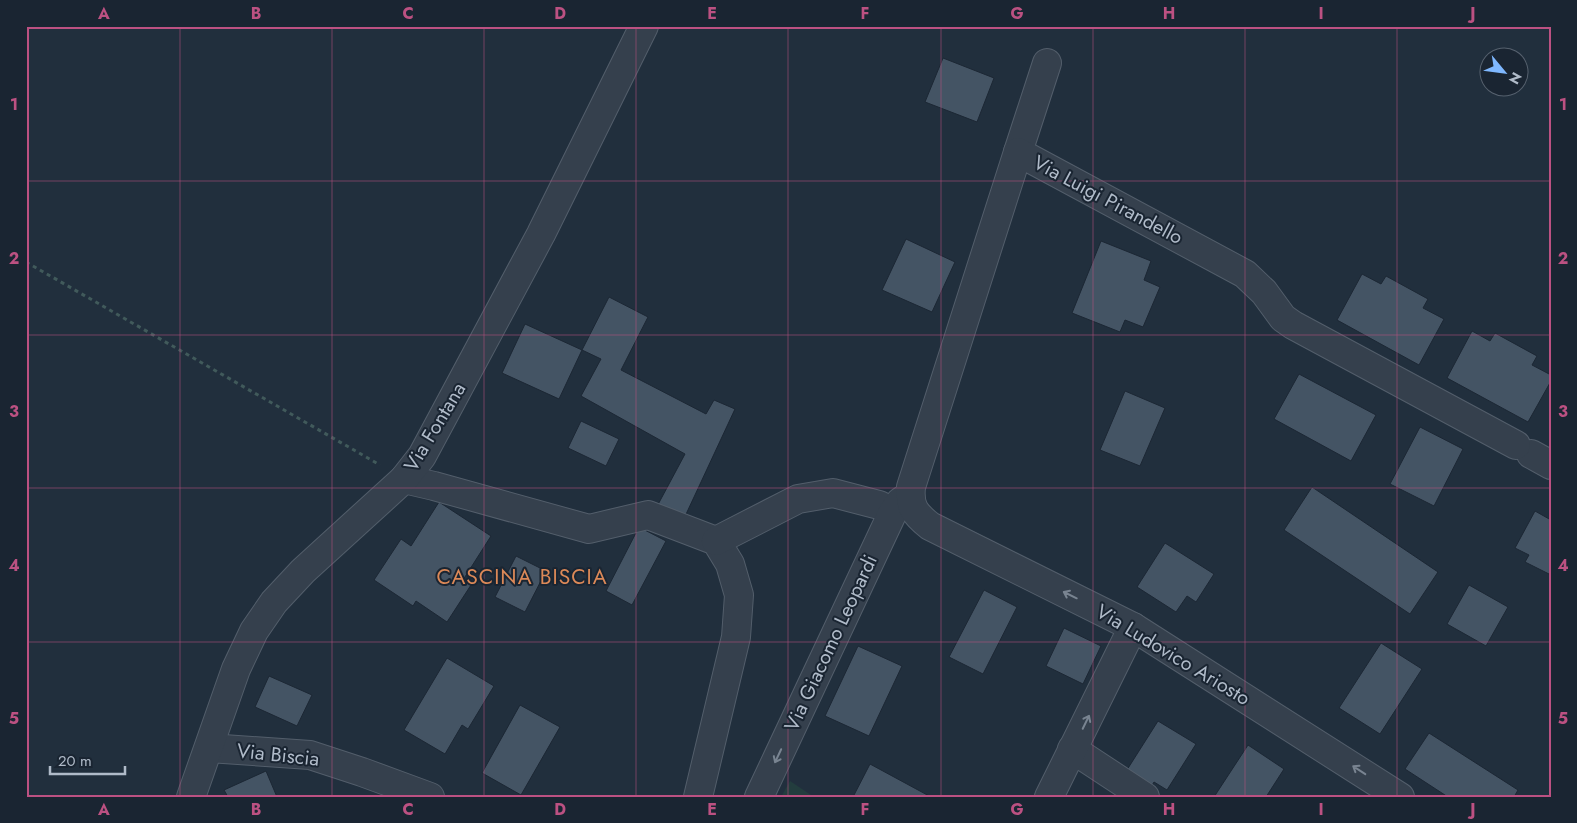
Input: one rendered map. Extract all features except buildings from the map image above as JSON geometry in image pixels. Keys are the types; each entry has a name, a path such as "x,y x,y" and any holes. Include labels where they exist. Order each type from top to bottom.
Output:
{"street":[{"name":"Via Fontana","path":"191,797 236,669 254,631 274,602 303,571 404,479 422,456 542,234 644,26"},
{"path":"1018,152 1047,63"},
{"name":"Via Luigi Pirandello","path":"906,506 1018,152 1245,274 1264,292 1283,318 1293,325 1532,454"},
{"path":"404,479 589,529 648,515 716,541 730,564 738,595 736,628 734,646 698,797"},
{"name":"Via Ludovico Ariosto","path":"716,541 798,499 833,493 880,505 906,506 930,526 1133,627 1400,797"},
{"name":"Via Giacomo Leopardi","path":"759,797 906,506"},
{"path":"1049,797 1133,627"},
{"name":"Via Biscia","path":"209,748 310,755 430,797"},
{"path":"1072,750 1145,797"}],"path":[{"path":"26,262 404,479"}],"green space":[{"path":"790,781 814,797 781,797"}],"district":[{"name":"CASCINA BISCIA","path":"522,577"}]}
